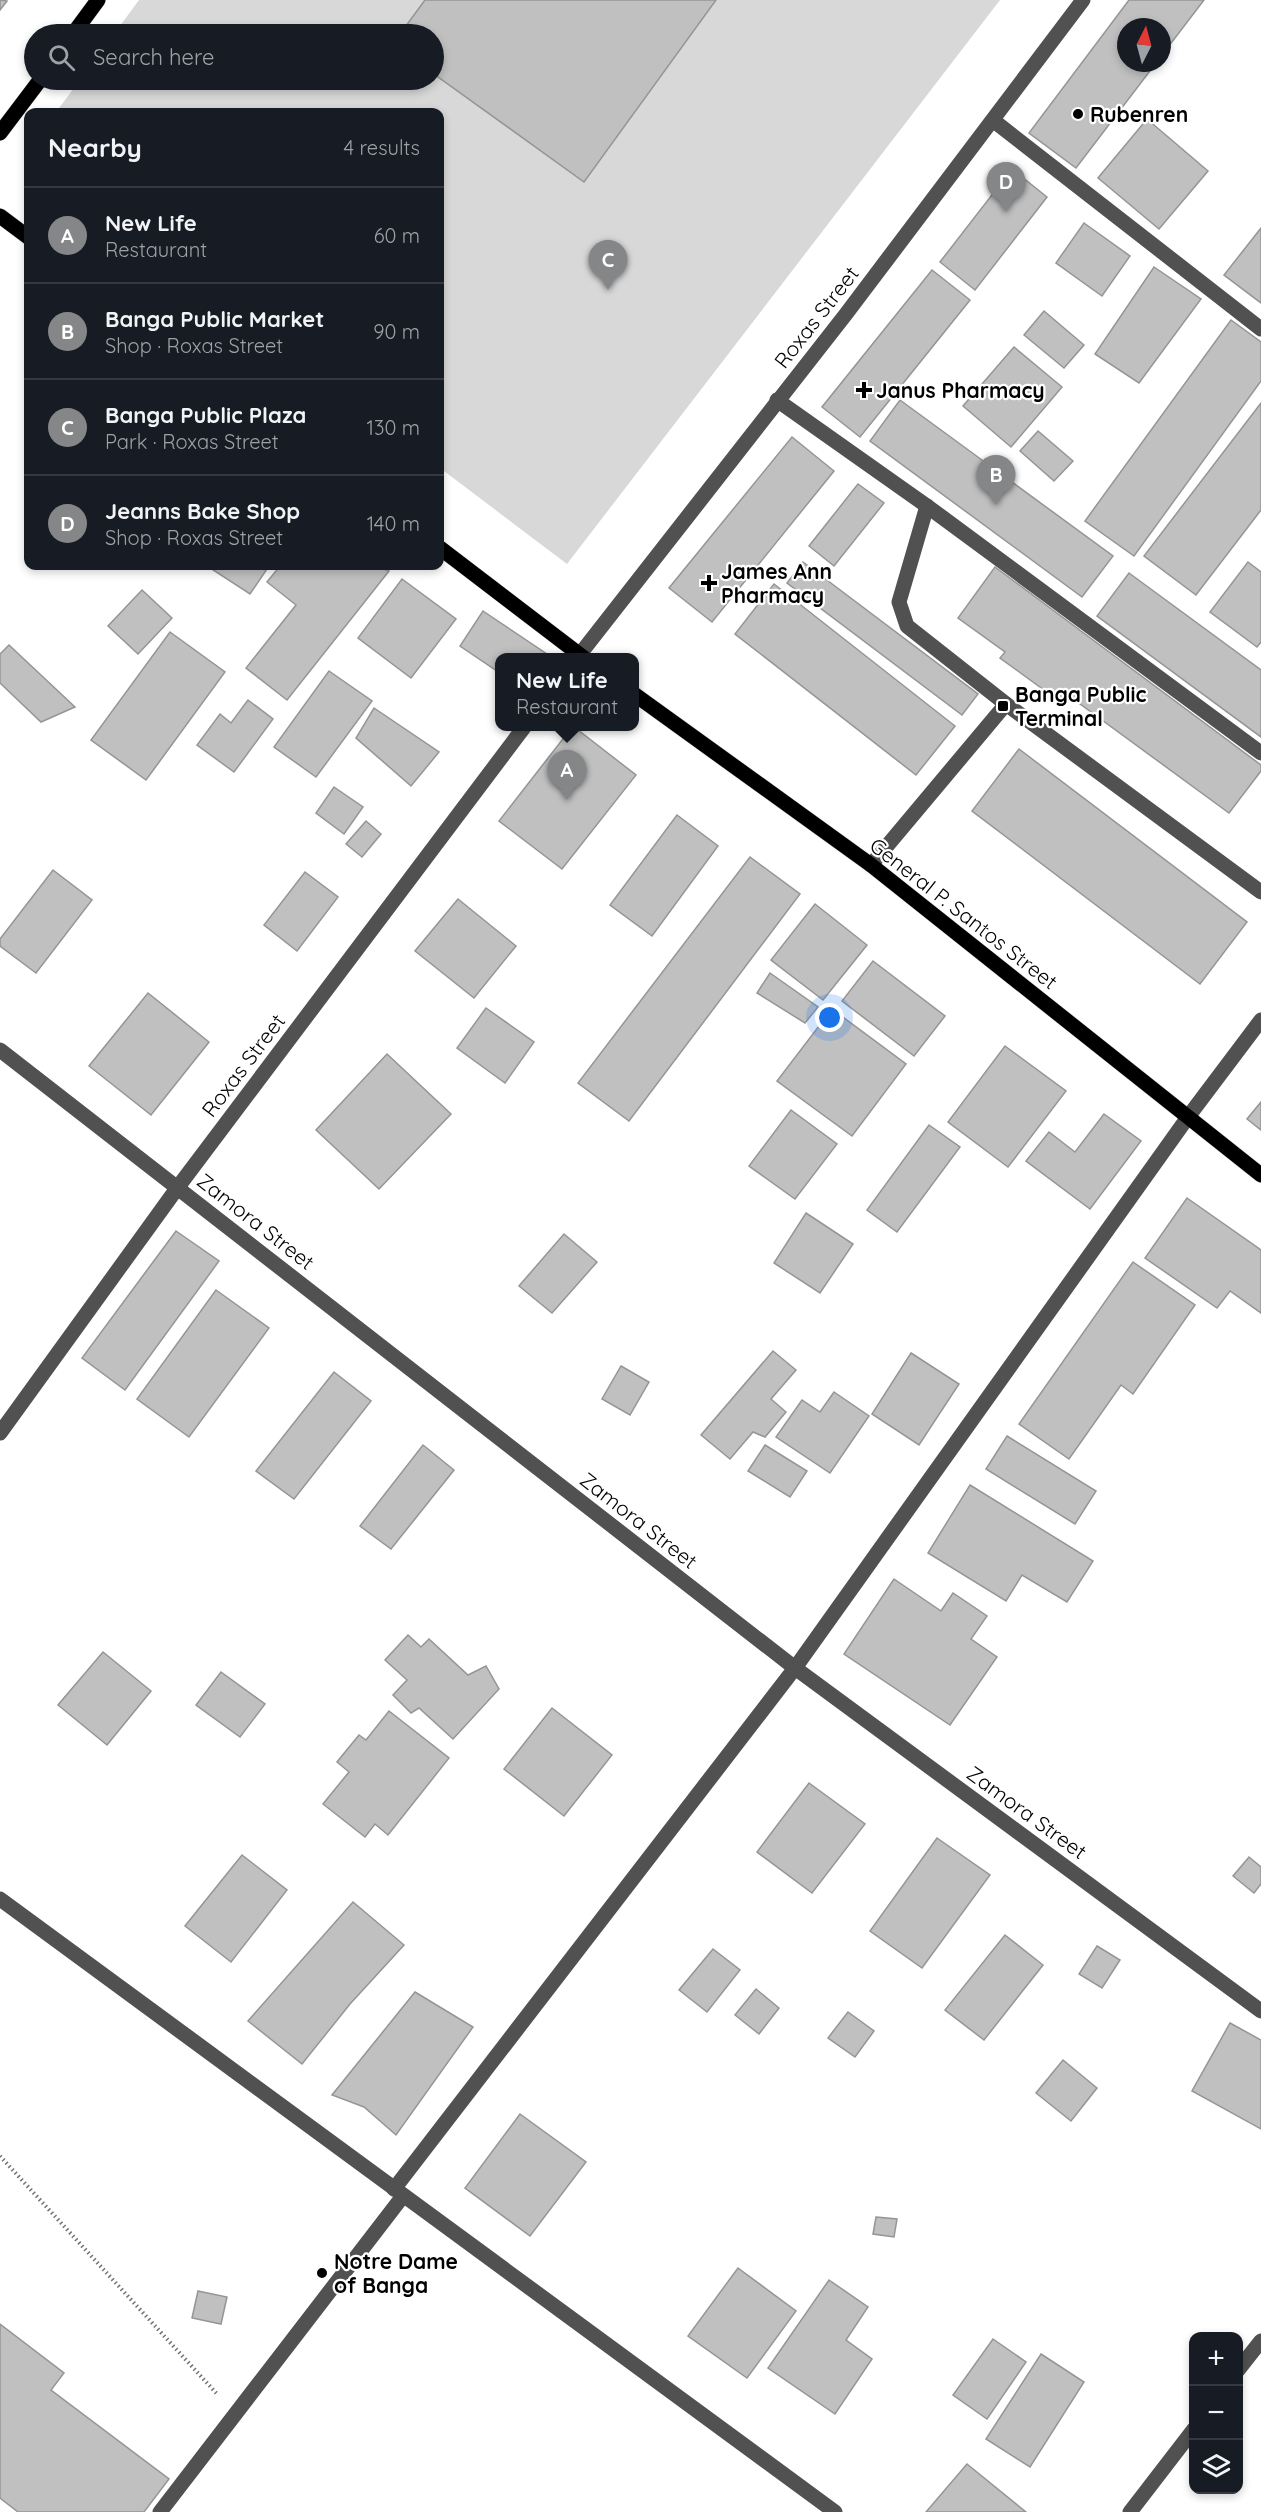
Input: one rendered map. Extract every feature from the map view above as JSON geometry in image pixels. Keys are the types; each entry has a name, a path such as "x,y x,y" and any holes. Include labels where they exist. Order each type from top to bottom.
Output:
{"main road":[{"path":"80,24 98,0"},
{"path":"0,133 32,90"},
{"path":"0,216 24,234"},
{"path":"444,551 576,653"},
{"name":"General P. Santos Street","path":"639,698 870,865 1261,1175"}],"street":[{"name":"Roxas Street","path":"582,653 994,121 1083,0"},
{"path":"994,121 1261,329"},
{"path":"777,400 927,506 1261,753"},
{"path":"927,506 899,602 907,626 1005,704 1261,892"},
{"path":"870,865 1005,704"},
{"name":"Roxas Street","path":"0,1433 178,1187 521,731"},
{"path":"160,2512 795,1668 1188,1117 1261,1020"},
{"name":"Zamora Street","path":"0,1050 795,1668 1261,2011"},
{"path":"0,1899 834,2512"},
{"path":"1243,2365 1261,2341"},
{"path":"1130,2512 1189,2435"}],"path":[{"path":"0,2156 235,2414"}],"shaded area":[{"path":"139,0 1000,0 567,564 444,471 444,108 59,108 72,90 444,90 444,24 121,24"}],"building":[{"path":"0,0 7,1 0,10"},
{"path":"425,0 716,0 584,182 444,81 444,24 407,24"},
{"path":"1129,0 1204,0 1171,43 1171,18 1117,18 1117,72 1149,72 1076,168 1029,133"},
{"path":"1147,119 1208,171 1159,229 1098,178"},
{"path":"1012,169 1047,197 975,290 940,262"},
{"path":"1084,223 1130,256 1102,296 1056,263"},
{"path":"1261,228 1261,303 1224,275"},
{"path":"1154,267 1201,299 1139,383 1095,354"},
{"path":"932,270 970,300 860,437 822,407"},
{"path":"1044,311 1084,345 1064,368 1024,335"},
{"path":"1231,320 1261,342 1261,381 1134,556 1085,521"},
{"path":"1014,347 1062,387 1011,447 963,406"},
{"path":"900,400 1113,556 1082,597 870,441"},
{"path":"1261,403 1261,510 1196,595 1144,556"},
{"path":"1038,431 1073,461 1054,481 1020,451"},
{"path":"792,437 834,471 712,622 669,588"},
{"path":"858,484 884,503 834,566 809,546"},
{"path":"803,562 978,694 962,715 787,583"},
{"path":"1248,562 1261,572 1261,642 1257,647 1210,612"},
{"path":"995,567 1261,765 1261,771 1229,813 1069,696 1063,704 1000,658 1005,652 958,618"},
{"path":"213,570 266,570 250,594"},
{"path":"277,570 389,571 287,700 246,668 296,605 267,582"},
{"path":"1129,573 1261,670 1261,737 1097,616"},
{"path":"402,579 456,619 411,678 358,638"},
{"path":"774,584 955,726 916,775 735,634"},
{"path":"142,590 172,618 138,654 108,626"},
{"path":"483,611 546,653 495,653 495,670 460,646"},
{"path":"170,632 225,672 146,780 91,740"},
{"path":"9,645 75,707 41,722 0,683 0,654"},
{"path":"329,671 372,701 316,777 274,747"},
{"path":"248,700 273,719 234,772 197,745 220,714 231,723"},
{"path":"374,708 439,752 411,786 356,738"},
{"path":"569,731 579,731 636,775 562,869 499,821"},
{"path":"1019,749 1247,922 1200,984 972,811"},
{"path":"334,787 363,807 344,834 316,813"},
{"path":"677,815 718,846 652,936 610,905"},
{"path":"366,821 381,834 362,857 346,844"},
{"path":"750,857 800,894 629,1121 578,1083"},
{"path":"53,870 92,900 36,973 0,946 0,939"},
{"path":"305,872 338,897 297,951 264,925"},
{"path":"458,899 516,946 474,998 415,951"},
{"path":"815,904 867,945 823,1000 771,960"},
{"path":"873,961 945,1016 914,1056 842,1001"},
{"path":"770,973 818,1007 805,1023 757,993"},
{"path":"148,993 209,1042 151,1115 89,1066"},
{"path":"486,1008 534,1042 505,1083 457,1048"},
{"path":"832,1009 906,1064 852,1136 777,1081"},
{"path":"1005,1046 1066,1091 1008,1167 948,1122"},
{"path":"387,1054 451,1114 379,1189 316,1130"},
{"path":"1261,1102 1261,1130 1247,1119"},
{"path":"791,1110 837,1144 795,1199 749,1166"},
{"path":"1104,1114 1141,1141 1090,1209 1026,1161 1049,1132 1075,1152"},
{"path":"929,1125 960,1147 897,1232 867,1210"},
{"path":"1187,1198 1261,1250 1261,1313 1230,1291 1217,1308 1145,1258"},
{"path":"806,1213 853,1244 820,1293 774,1263"},
{"path":"176,1231 219,1261 125,1390 82,1358"},
{"path":"564,1234 597,1262 552,1313 519,1286"},
{"path":"1133,1262 1195,1305 1133,1394 1121,1385 1069,1459 1019,1424"},
{"path":"216,1290 269,1328 189,1437 137,1399"},
{"path":"773,1351 796,1370 771,1399 786,1412 765,1437 753,1432 730,1459 701,1435"},
{"path":"911,1353 959,1384 919,1445 872,1414"},
{"path":"621,1366 649,1382 630,1415 602,1399"},
{"path":"334,1372 371,1401 294,1499 256,1471"},
{"path":"834,1392 869,1416 830,1473 776,1437 802,1400 820,1412"},
{"path":"1007,1436 1096,1491 1075,1524 986,1469"},
{"path":"423,1445 454,1470 391,1549 360,1526"},
{"path":"765,1445 807,1471 790,1497 748,1471"},
{"path":"970,1485 1093,1561 1067,1602 1022,1575 1006,1601 928,1553"},
{"path":"894,1579 941,1611 953,1593 987,1616 971,1639 997,1657 950,1725 844,1654"},
{"path":"408,1635 421,1647 429,1639 468,1675 486,1666 499,1689 453,1739 419,1708 411,1713 393,1695 407,1680 385,1660"},
{"path":"103,1652 151,1691 107,1745 58,1705"},
{"path":"221,1672 265,1704 240,1737 196,1705"},
{"path":"552,1708 612,1755 564,1816 504,1769"},
{"path":"389,1711 449,1758 388,1835 375,1824 365,1837 323,1804 349,1772 337,1762 359,1735 366,1740"},
{"path":"809,1783 865,1824 812,1893 757,1852"},
{"path":"937,1838 990,1875 922,1968 870,1931"},
{"path":"242,1855 287,1890 231,1962 185,1926"},
{"path":"1249,1857 1261,1867 1261,1884 1254,1893 1233,1876"},
{"path":"353,1902 404,1945 350,2004 302,2064 248,2021"},
{"path":"1005,1935 1043,1965 984,2040 945,2010"},
{"path":"1097,1946 1120,1960 1102,1988 1079,1974"},
{"path":"713,1949 740,1970 707,2012 679,1990"},
{"path":"756,1989 779,2008 759,2034 735,2015"},
{"path":"415,1992 473,2027 396,2135 364,2107 332,2095"},
{"path":"848,2012 874,2031 855,2057 828,2038"},
{"path":"1230,2023 1261,2040 1261,2129 1192,2091"},
{"path":"1063,2060 1097,2088 1071,2121 1036,2093"},
{"path":"520,2114 586,2162 530,2236 465,2188"},
{"path":"876,2217 897,2219 894,2237 873,2234"},
{"path":"738,2268 796,2311 747,2378 688,2336"},
{"path":"829,2280 868,2307 846,2340 872,2359 835,2414 768,2368"},
{"path":"198,2291 227,2297 221,2324 192,2318"},
{"path":"0,2324 64,2373 51,2390 169,2479 144,2512 18,2512 0,2498"},
{"path":"993,2339 1026,2362 987,2419 953,2395"},
{"path":"1041,2354 1084,2382 1030,2467 986,2439"},
{"path":"967,2464 1026,2512 926,2512"}],"place":[{"name":"Rubenren","path":"1078,114"},
{"name":"Jeanns Bake Shop","path":"1006,212"},
{"name":"Banga Public Plaza","path":"608,290"},
{"name":"Janus Pharmacy","path":"864,390"},
{"name":"Banga Public Market","path":"996,505"},
{"name":"James Ann Pharmacy","path":"709,583"},
{"name":"Banga Public Terminal","path":"1003,706"},
{"name":"New Life","path":"567,800"},
{"name":"Notre Dame of Banga","path":"322,2273"}]}
